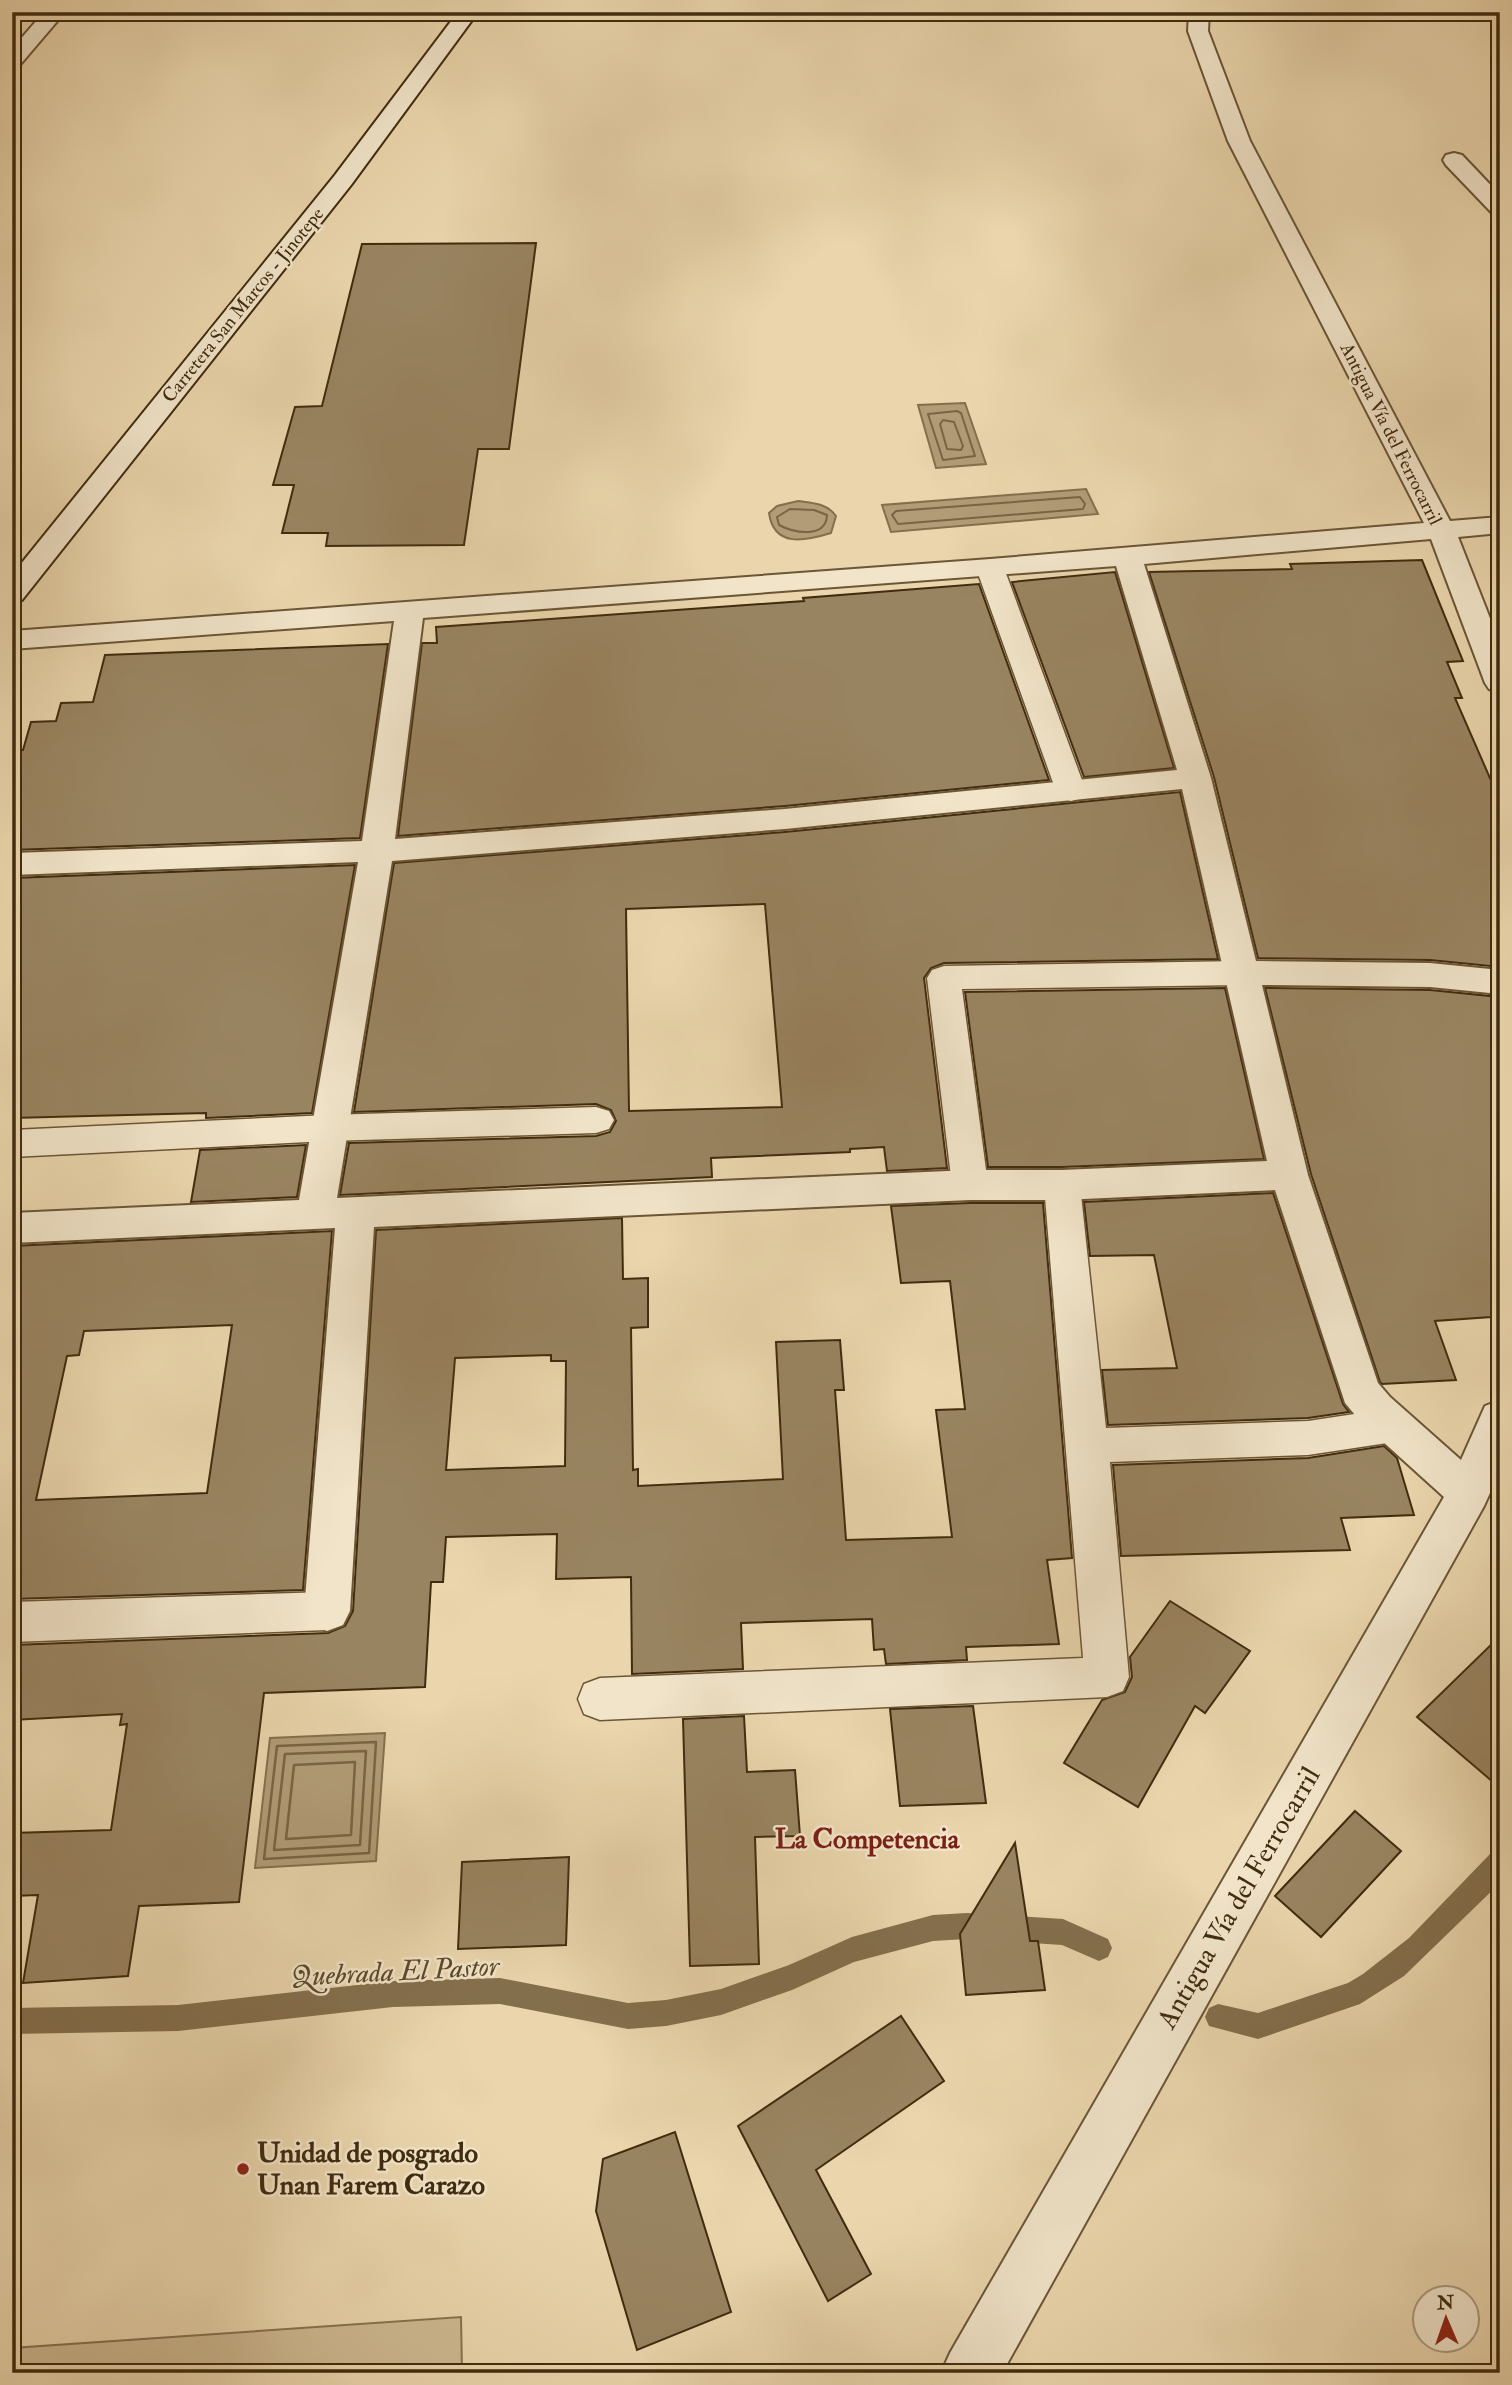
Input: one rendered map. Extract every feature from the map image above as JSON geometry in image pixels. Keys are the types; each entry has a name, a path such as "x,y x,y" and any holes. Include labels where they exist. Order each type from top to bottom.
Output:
{"street":[{"path":"12,62 55,12"},
{"name":"Carretera San Marcos - Jinotepe","path":"12,594 343,180 468,12"},
{"name":"Antigua Vía del Ferrocarril","path":"1199,12 1198,31 1239,141 1442,532 1500,683"},
{"path":"1454,160 1500,208"},
{"path":"12,639 989,568 1442,532 1500,525"},
{"path":"1127,555 1195,778 1289,1175 1360,1391 1469,1493"},
{"path":"327,1611 336,1213 328,1128 377,851 410,609"},
{"path":"12,864 377,851 785,819 1195,778"},
{"path":"1241,973 1430,975 1500,982"},
{"path":"12,1228 970,1185 1062,1185 1289,1175"},
{"name":"Antigua Vía del Ferrocarril","path":"970,2373 1469,1493 1500,1418"}],"lane":[{"path":"989,568 1071,791"},
{"path":"970,1185 944,978 1241,973"},
{"path":"12,1144 328,1128 596,1120"},
{"path":"600,1699 1107,1677 1088,1446 1062,1185"},
{"path":"1088,1446 1308,1438 1394,1425"},
{"path":"12,1622 327,1611"}],"shaded area":[{"path":"461,2317 462,2373 12,2373 12,2348"}],"water":[{"path":"965,403 986,464 936,468 918,405"},
{"path":"1086,489 1098,514 891,532 882,505"},
{"path":"798,501 828,508 836,516 831,533 792,539 777,532 769,513 777,506"},
{"path":"385,1733 376,1861 255,1868 270,1738"}],"building":[{"path":"536,243 509,449 478,449 464,545 326,546 328,533 282,533 294,485 273,485 295,407 322,406 362,244"},
{"path":"1422,560 1463,661 1447,662 1462,698 1455,698 1500,801 1500,967 1430,960 1258,958 1214,777 1149,572 1292,569 1290,564"},
{"path":"1115,572 1174,768 1084,777 1012,582"},
{"path":"979,584 1049,780 785,806 398,836 422,643 437,643 436,627 804,601 803,598"},
{"path":"388,644 360,838 12,850 12,750 23,750 31,722 56,721 61,703 93,702 105,655"},
{"path":"1180,792 1218,959 944,963 931,968 924,978 947,1168 887,1171 884,1147 850,1149 850,1152 711,1158 712,1177 340,1195 349,1143 596,1136 610,1132 616,1121 611,1110 596,1104 354,1112 394,863 785,832","holes":["765,904 782,1107 629,1111 626,909"]},
{"path":"355,865 312,1113 206,1118 206,1113 12,1118 12,878"},
{"path":"1225,988 1264,1159 1062,1167 988,1167 965,992"},
{"path":"1265,988 1430,990 1500,997 1500,1228 1491,1317 1435,1321 1456,1380 1380,1382 1311,1174"},
{"path":"306,1145 297,1197 191,1202 200,1150"},
{"path":"1273,1193 1343,1404 1349,1412 1308,1418 1108,1425 1102,1370 1177,1368 1154,1255 1090,1256 1084,1202"},
{"path":"1043,1203 1072,1558 1047,1560 1059,1644 966,1647 967,1660 886,1664 884,1649 874,1650 872,1619 741,1623 743,1669 632,1674 631,1577 556,1579 557,1534 446,1537 443,1582 431,1582 425,1687 264,1693 239,1902 139,1906 128,1976 23,1983 38,1895 12,1896 12,1833 111,1830 127,1724 120,1725 122,1714 12,1720 12,1645 328,1633 345,1626 353,1611 376,1230 622,1218 623,1279 648,1278 648,1327 631,1328 633,1470 638,1469 638,1486 783,1479 776,1342 840,1340 844,1390 835,1390 846,1540 952,1537 936,1410 965,1409 950,1281 901,1283 891,1206","holes":["551,1355 551,1361 566,1361 565,1466 446,1470 455,1358"]},
{"path":"332,1231 303,1590 12,1599 12,1246","holes":["232,1325 207,1493 36,1500 67,1356 79,1355 84,1331"]},
{"path":"1384,1446 1397,1458 1414,1515 1341,1518 1350,1550 1121,1556 1113,1465 1308,1458"},
{"path":"1170,1601 1250,1651 1205,1713 1195,1706 1138,1807 1064,1763 1102,1700 1125,1692 1132,1677 1130,1657"},
{"path":"1500,1636 1500,1788 1417,1717"},
{"path":"973,1706 986,1803 900,1806 890,1709"},
{"path":"744,1716 747,1772 795,1770 800,1836 755,1837 759,1964 690,1966 683,1719"},
{"path":"1355,1811 1401,1851 1321,1937 1275,1896"},
{"path":"1015,1843 1030,1941 1038,1941 1045,1990 966,1995 960,1934"},
{"path":"569,1857 566,1945 458,1949 462,1862"},
{"path":"901,2016 944,2081 816,2170 871,2274 828,2301 738,2126"},
{"path":"675,2132 731,2312 637,2350 596,2211 603,2159"}],"waterway":[{"name":"Quebrada El Pastor","path":"1218,2017 1258,2026 1332,1999 1351,1995 1395,1967 1418,1947 1500,1862"},
{"name":"Quebrada El Pastor","path":"12,2021 178,2018 393,1994 500,1991 628,2016 666,2013 721,2002 792,1977 852,1950 933,1928 967,1926 1063,1932 1099,1948"}],"place":[{"name":"Unidad de posgrado Unan Farem Carazo","path":"243,2169"}],"district":[{"name":"La Competencia","path":"867,1839"}]}
